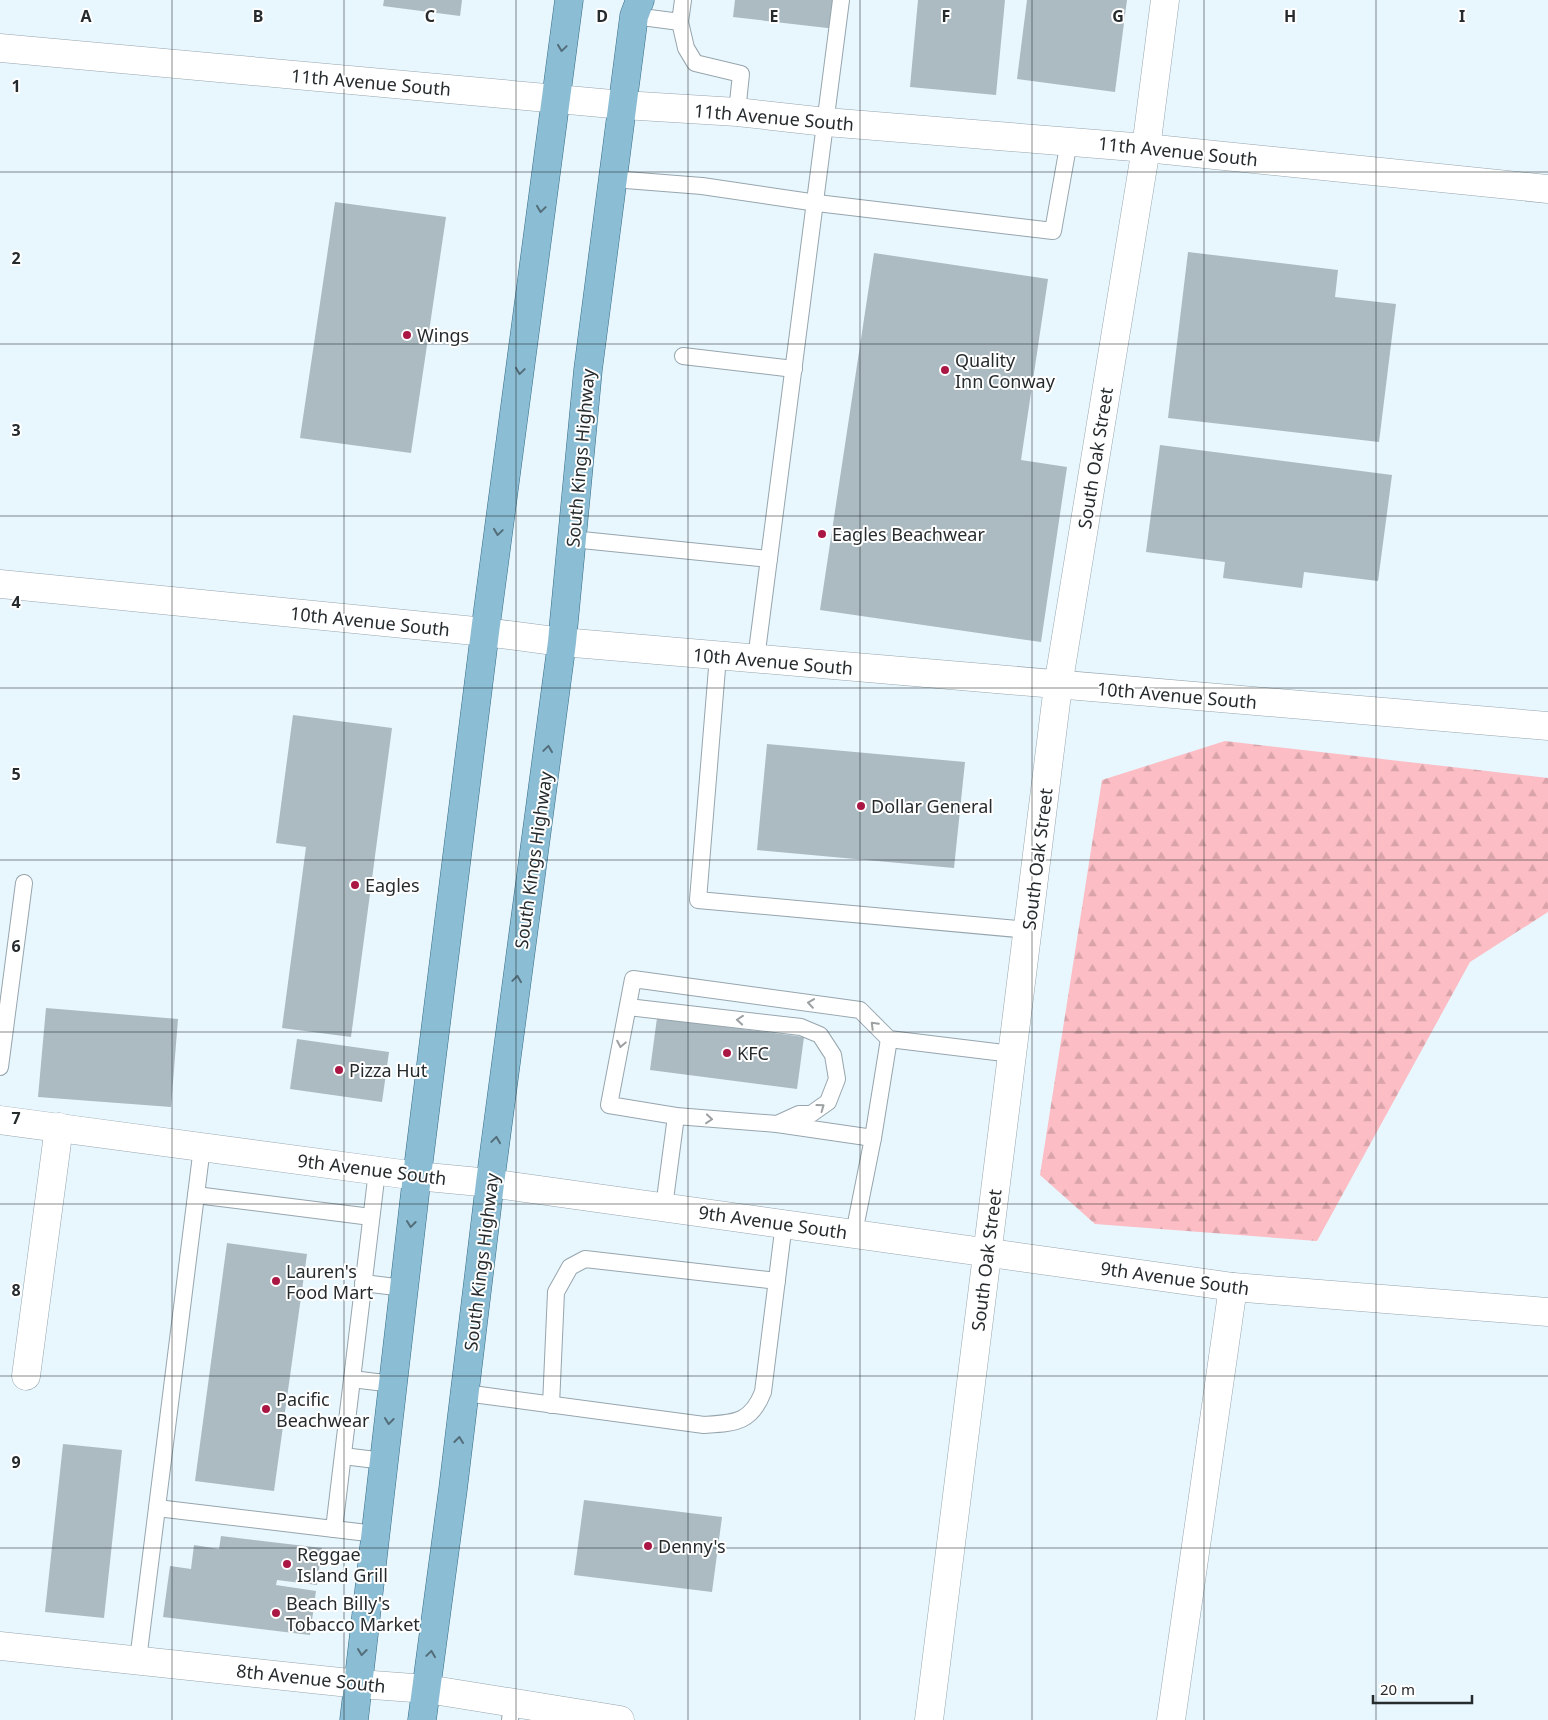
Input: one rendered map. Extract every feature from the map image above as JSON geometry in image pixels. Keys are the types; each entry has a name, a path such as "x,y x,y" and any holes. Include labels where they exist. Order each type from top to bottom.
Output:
{"main road":[{"path":"354,1720 416,1176 485,632 569,0"},
{"name":"South Kings Highway","path":"422,1720 465,1393 490,1183 562,642 588,370 637,8"}],"street":[{"name":"South Oak Street","path":"929,1720 1058,686 1146,148 1165,0"},
{"name":"11th Avenue South","path":"0,48 623,105 736,112 826,122 1146,148 1548,190"},
{"name":"10th Avenue South","path":"0,584 485,632 562,642 1058,686 1548,726"},
{"name":"9th Avenue South","path":"0,1120 377,1171 490,1183 987,1251 1233,1287 1548,1312"},
{"path":"26,1376 59,1127"},
{"path":"1171,1720 1233,1287"},
{"name":"8th Avenue South","path":"0,1646 358,1684 426,1689 511,1711 620,1720"}],"lane":[{"path":"683,0 680,22 686,48 695,63 741,74 736,112"},
{"path":"756,659 841,0"},
{"path":"637,8 680,22"},
{"path":"614,178 702,186 816,203 1053,231 1069,141"},
{"path":"683,356 794,369"},
{"path":"572,539 769,559"},
{"path":"718,656 698,900 1028,930"},
{"path":"0,1067 24,883"},
{"path":"873,1138 777,1124 676,1116 609,1105 633,979 860,1010 889,1039 1012,1054"},
{"path":"628,1007 800,1027 820,1035 833,1055 837,1079 828,1102 812,1114 799,1114 777,1124"},
{"path":"854,1233 873,1138 889,1039"},
{"path":"664,1207 676,1116"},
{"path":"138,1660 202,1147"},
{"path":"334,1529 377,1171"},
{"path":"196,1195 371,1217"},
{"path":"465,1393 704,1425 732,1424 756,1410 763,1392 784,1223"},
{"path":"551,1405 556,1292 570,1267 585,1259 777,1281"},
{"path":"363,1283 404,1288"},
{"path":"352,1379 393,1384"},
{"path":"343,1456 384,1461"},
{"path":"157,1508 376,1534"}],"green space":[{"path":"1225,741 1548,778 1548,912 1470,962 1317,1241 1095,1224 1040,1175 1102,780"}],"building":[{"path":"384,0 462,0 460,16 383,6"},
{"path":"735,0 839,0 836,29 733,17"},
{"path":"918,0 1005,0 996,95 910,87"},
{"path":"1027,0 1127,0 1115,92 1017,79"},
{"path":"335,202 446,217 411,453 300,438"},
{"path":"1188,252 1338,270 1335,297 1396,304 1379,442 1168,418"},
{"name":"Quality Inn Conway","path":"874,253 1048,279 1021,460 1067,467 1041,642 820,610"},
{"path":"1160,445 1392,475 1378,581 1304,572 1302,588 1223,578 1225,562 1146,552"},
{"path":"293,715 392,728 351,1037 282,1028 306,847 276,843"},
{"name":"Dollar General","path":"767,744 965,762 954,868 757,850"},
{"path":"46,1008 178,1019 171,1107 38,1097"},
{"name":"KFC","path":"657,1018 804,1037 797,1089 650,1070"},
{"name":"Pizza Hut","path":"297,1039 389,1052 382,1102 290,1089"},
{"path":"227,1243 307,1254 274,1491 195,1481"},
{"path":"63,1444 122,1450 104,1618 45,1612"},
{"name":"Denny's","path":"584,1500 722,1517 712,1592 574,1575"},
{"path":"221,1536 322,1548 317,1585 277,1580 276,1585 316,1591 310,1635 163,1617 170,1566 191,1569 194,1545 219,1549"}],"place":[{"name":"Wings","path":"407,335"},
{"name":"Quality Inn Conway","path":"945,370"},
{"name":"Eagles Beachwear","path":"822,534"},
{"name":"Dollar General","path":"861,806"},
{"name":"Eagles","path":"355,885"},
{"name":"KFC","path":"727,1053"},
{"name":"Pizza Hut","path":"339,1070"},
{"name":"Lauren's Food Mart","path":"276,1281"},
{"name":"Pacific Beachwear","path":"266,1409"},
{"name":"Denny's","path":"648,1546"},
{"name":"Reggae Island Grill","path":"287,1564"},
{"name":"Beach Billy's Tobacco Market","path":"276,1613"}]}
